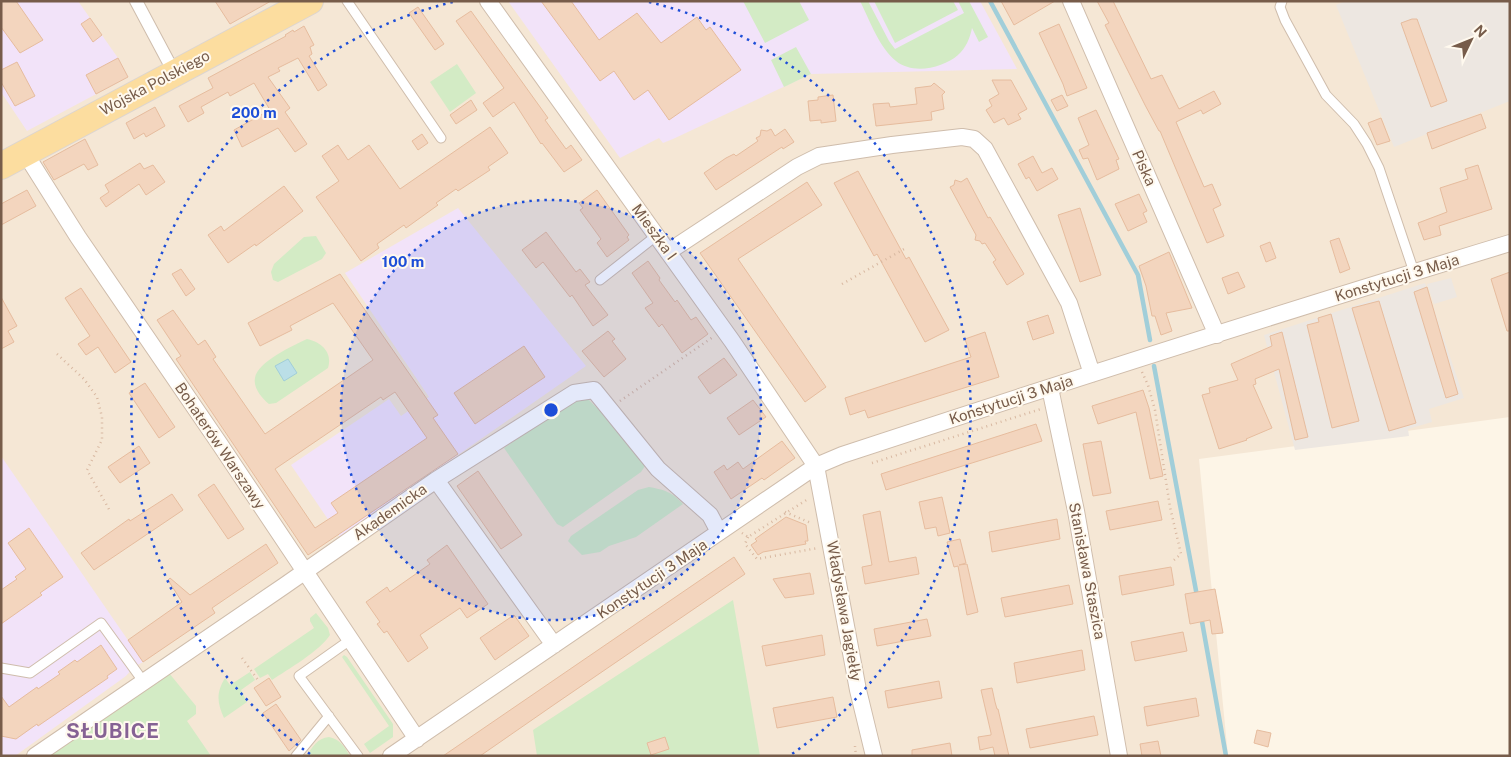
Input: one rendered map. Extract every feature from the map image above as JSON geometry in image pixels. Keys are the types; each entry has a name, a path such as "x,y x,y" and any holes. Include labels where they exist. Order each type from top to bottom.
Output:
{"main road":[{"name":"Wojska Polskiego","path":"1,166 310,1"}],"street":[{"path":"136,1 168,61"},
{"name":"Mieszka I","path":"488,1 724,329 816,466"},
{"name":"Piska","path":"1071,1 1217,335"},
{"path":"668,252 797,167 819,156 962,137 974,139 985,149 1069,303 1092,374"},
{"name":"Bohaterów Warszawy","path":"25,153 78,237 417,739"},
{"name":"Konstytucji 3 Maja","path":"399,753 816,466 854,451 1092,374 1510,243"},
{"name":"Stanisława Staszica","path":"1050,388 1076,511 1119,756"},
{"name":"Akademicka","path":"34,756 436,480 574,393 594,390 658,469 710,514 720,532"},
{"name":"Władysława Jagiełły","path":"816,466 858,690 874,756"},
{"path":"436,480 554,646"}],"lane":[{"path":"346,1 441,138"},
{"path":"1282,1 1280,7 1285,20 1326,95 1354,124 1380,168 1414,272"},
{"path":"600,280 656,236"},
{"path":"1,668 30,673 101,623 143,681"},
{"path":"350,640 299,676 358,756"},
{"path":"296,756 329,716"}],"path":[{"path":"842,284 906,248"},
{"path":"609,408 724,329"},
{"path":"56,354 84,379 97,397 102,417 102,440 87,470 110,511"},
{"path":"1141,368 1155,410 1170,507 1180,547 1181,554 1174,560"},
{"path":"864,465 1053,405"},
{"path":"810,498 811,507"},
{"path":"785,512 814,524 812,516"},
{"path":"748,537 745,544 757,559 819,548 817,540"},
{"path":"242,658 258,680"}],"shaded area":[{"path":"1,1 1510,1 1510,417 1199,459 1228,756 1,756"},
{"path":"1,1 78,1 118,58 128,77 27,131 1,92"},
{"path":"508,1 980,1 1017,69 811,74 673,139 663,143 659,138 620,158"},
{"path":"1345,1 1510,1 1510,101 1394,147 1336,5"},
{"path":"458,208 586,366 340,537 291,465 389,399 401,416 429,397 345,273"},
{"path":"1451,278 1457,297 1434,304 1427,284"},
{"path":"1425,283 1464,398 1429,409 1432,422 1408,429 1409,436 1295,450 1264,335"},
{"path":"1,456 143,662 15,756 1,756"}],"green space":[{"path":"743,1 799,1 809,20 765,43"},
{"path":"860,1 868,1 895,49 964,13 958,1 969,1 988,37 979,42 972,28 965,46 952,60 928,68 911,68 896,61 885,49"},
{"path":"874,1 953,1 958,10 895,43"},
{"path":"796,47 811,74 784,87 771,60"},
{"path":"457,64 476,93 450,112 430,82"},
{"path":"316,236 326,253 322,259 278,282 273,280 271,272 274,264 304,237"},
{"path":"307,339 321,345 325,349 329,357 328,368 276,403 269,404 261,396 255,385 257,372 269,360"},
{"path":"576,398 587,398 626,439 645,466 641,472 563,527 557,524 504,448"},
{"path":"649,487 668,492 683,504 636,537 609,546 600,552 582,555 568,541 571,536 638,490"},
{"path":"733,600 760,756 537,756 533,730"},
{"path":"316,613 328,628 330,635 326,641 272,680 268,674 260,678 254,669 314,628 310,618"},
{"path":"344,655 393,724 393,737 370,753 364,744 389,726 342,657"},
{"path":"250,672 255,680 241,690 247,702 224,718 218,698 225,678 230,685"},
{"path":"169,673 196,706 196,714 187,721 211,756 46,756"},
{"path":"329,737 342,744 350,756 306,756 318,741"}],"water":[{"path":"288,359 297,373 284,381 275,366"}],"building":[{"path":"1,1 16,1 43,40 20,53 1,27"},
{"path":"215,1 271,1 230,24"},
{"path":"541,1 571,1 599,40 637,13 661,43 697,17 706,30 710,27 741,70 669,120 648,90 634,100 614,71 600,81"},
{"path":"1001,1 1055,1 1014,25"},
{"path":"1097,1 1113,1 1151,79 1162,75 1179,109 1214,91 1221,104 1203,114 1201,110 1176,122 1204,187 1212,184 1221,205 1213,209 1224,236 1207,243 1160,131 1105,25 1109,23"},
{"path":"418,7 444,44 435,50 409,13"},
{"path":"471,11 548,118 545,120 566,149 571,145 582,160 564,172 541,144 514,102 493,117 483,103 504,88 456,21"},
{"path":"90,18 102,35 93,42 81,24"},
{"path":"1417,19 1447,101 1431,107 1401,23"},
{"path":"1059,24 1087,88 1067,96 1039,33"},
{"path":"304,26 314,45 310,47 312,54 309,56 327,85 318,91 298,58 278,68 280,71 268,77 290,108 285,112 307,144 295,152 278,128 242,147 234,130 270,110 254,83 230,96 228,92 201,107 204,113 188,122 179,106 213,88 208,78 286,36 293,30 294,32"},
{"path":"118,58 128,77 96,94 86,75"},
{"path":"17,62 35,96 15,106 1,82 1,70"},
{"path":"992,80 1011,80 1027,109 1018,114 1021,119 1008,125 1004,118 994,123 986,110 992,106 989,100 999,94"},
{"path":"934,83 945,92 942,95 944,109 931,112 932,120 876,126 873,104 889,103 890,107 917,104 915,88 931,86"},
{"path":"833,95 836,121 821,123 821,120 810,121 808,101 818,100 818,97"},
{"path":"1062,95 1068,106 1057,111 1051,100"},
{"path":"471,100 477,110 456,124 450,115"},
{"path":"155,107 165,126 146,137 144,133 134,139 126,123"},
{"path":"1096,110 1119,159 1116,160 1119,169 1097,180 1088,158 1083,159 1079,150 1089,145 1078,118"},
{"path":"1481,114 1486,128 1432,149 1427,133"},
{"path":"1381,118 1390,141 1377,145 1368,123"},
{"path":"490,127 508,153 488,167 490,170 458,191 456,189 436,203 438,205 406,228 404,225 377,244 379,248 361,261 316,197 339,181 322,156 338,145 348,160 369,145 400,189"},
{"path":"771,129 775,136 785,129 794,142 783,149 782,147 716,190 704,173 726,158 734,154 736,156 758,141 756,138 760,136 761,130 767,131"},
{"path":"422,134 428,143 418,150 412,141"},
{"path":"85,139 98,165 88,170 84,164 54,180 43,162"},
{"path":"1033,156 1042,173 1052,168 1058,179 1037,191 1029,177 1026,179 1018,164"},
{"path":"140,163 144,169 153,165 165,182 146,195 139,184 106,207 100,198 109,192 105,185"},
{"path":"1478,165 1492,209 1439,226 1441,235 1424,240 1418,223 1447,212 1440,188 1468,179 1465,169"},
{"path":"858,171 906,259 909,257 949,330 925,342 877,254 874,256 834,183"},
{"path":"967,178 988,218 990,217 1024,274 1007,285 993,262 996,260 985,243 982,244 980,241 975,240 976,235 950,187 954,185 955,180 961,182"},
{"path":"807,182 822,205 738,259 826,387 805,402 700,253"},
{"path":"284,186 303,211 256,246 255,244 228,263 208,235 221,226 224,231"},
{"path":"27,190 36,206 1,225 1,204"},
{"path":"597,190 629,235 627,237 629,240 607,257 597,243 601,239 580,210 583,208 579,203"},
{"path":"1139,194 1147,211 1143,213 1147,222 1128,231 1115,204"},
{"path":"1080,208 1101,275 1080,282 1058,215"},
{"path":"546,232 576,272 580,269 590,282 585,285 608,315 593,326 572,295 570,297 543,262 536,268 522,250"},
{"path":"1339,238 1350,269 1340,273 1330,241"},
{"path":"1270,242 1276,258 1266,262 1260,246"},
{"path":"1169,252 1192,308 1166,313 1172,331 1161,335 1155,316 1152,316 1146,286 1139,266"},
{"path":"648,261 675,302 677,300 691,320 696,317 708,334 682,353 662,324 659,327 645,308 653,303 632,273"},
{"path":"181,269 195,289 186,296 172,274"},
{"path":"1238,272 1245,287 1228,294 1222,278"},
{"path":"1510,272 1510,331 1507,331 1491,279"},
{"path":"340,274 438,415 433,418 458,454 308,555 176,359 181,356 157,320 173,310 198,345 205,340 216,357 213,359 265,434 373,360 333,303 290,326 292,330 260,346 248,323","holes":["395,392 427,438 331,503 338,513 315,528 275,469 381,397 383,400"]},
{"path":"1427,287 1458,394 1446,398 1414,292"},
{"path":"81,288 131,362 115,373 98,347 86,355 78,344 90,336 65,298"},
{"path":"1,297 17,326 8,331 14,342 1,349"},
{"path":"1379,301 1416,423 1389,431 1352,308"},
{"path":"1331,314 1359,421 1332,428 1307,325 1319,322 1318,318"},
{"path":"1048,315 1054,333 1033,340 1027,322"},
{"path":"608,331 615,339 612,341 626,359 604,377 582,351"},
{"path":"985,332 999,377 868,418 865,410 850,415 845,398 971,357 965,339"},
{"path":"1282,332 1308,437 1295,440 1279,369 1255,379 1256,384 1253,385 1272,428 1247,440 1219,449 1202,395 1210,393 1209,388 1238,380 1231,364 1272,346 1270,336"},
{"path":"524,346 545,377 475,424 454,393"},
{"path":"724,358 737,375 710,394 698,377"},
{"path":"145,383 175,427 159,438 129,393"},
{"path":"1143,390 1149,408 1163,476 1150,479 1136,412 1098,424 1092,406"},
{"path":"753,400 766,417 739,435 727,418"},
{"path":"1036,424 1042,441 886,490 881,474"},
{"path":"782,441 795,458 764,480 762,478 731,499 714,472 724,465 727,470 738,462 743,469"},
{"path":"1101,441 1111,493 1093,496 1083,444"},
{"path":"139,446 150,463 120,483 108,467"},
{"path":"478,471 522,535 501,549 457,486"},
{"path":"214,484 244,529 228,539 198,495"},
{"path":"172,494 183,510 94,570 81,553 129,519 130,521"},
{"path":"942,497 950,533 938,536 936,527 925,529 919,502"},
{"path":"1158,501 1162,520 1110,530 1106,511"},
{"path":"880,511 889,562 916,557 919,574 865,584 862,567 872,565 863,515"},
{"path":"786,517 806,525 808,541 805,541 806,544 763,552 758,555 751,545 757,541 755,539"},
{"path":"1057,519 1060,539 992,552 989,532"},
{"path":"29,528 63,577 40,593 42,595 1,624 1,590 17,579 15,577 26,569 8,543"},
{"path":"960,539 966,563 959,565 967,564 978,612 967,615 958,566 954,567 947,542"},
{"path":"266,544 278,563 212,608 215,613 143,662 128,640 182,602 168,580 170,578 190,595"},
{"path":"447,545 488,604 467,618 460,608 420,635 428,648 408,662 387,631 384,633 377,624 380,622 366,602 387,587 390,592 430,564 427,560"},
{"path":"734,557 745,574 480,756 443,756"},
{"path":"1171,567 1174,585 1122,595 1119,576"},
{"path":"810,573 814,594 785,598 773,579"},
{"path":"1069,585 1073,604 1005,617 1001,598"},
{"path":"1215,589 1223,633 1212,634 1210,620 1190,624 1185,594"},
{"path":"514,615 529,636 495,660 480,638"},
{"path":"927,619 931,636 877,646 874,629"},
{"path":"1183,632 1187,651 1135,661 1131,642"},
{"path":"822,635 825,655 766,666 762,646"},
{"path":"101,645 117,669 107,676 108,678 16,739 1,736 1,696 9,707 37,687 38,689 60,674 58,672 75,660 77,662"},
{"path":"1082,650 1085,670 1017,683 1014,663"},
{"path":"269,678 281,697 266,706 254,688"},
{"path":"939,681 942,698 888,708 885,691"},
{"path":"992,688 1009,756 995,756 993,747 980,750 978,737 991,735 981,690"},
{"path":"833,697 837,717 777,728 773,708"},
{"path":"1196,698 1199,716 1147,726 1144,707"},
{"path":"276,704 301,740 289,751 263,713"},
{"path":"1094,716 1098,735 1030,748 1026,729"},
{"path":"1257,730 1271,733 1268,747 1254,743"},
{"path":"665,737 669,749 651,755 647,743"},
{"path":"1158,741 1161,756 1142,756 1140,744"},
{"path":"950,743 952,756 912,756 912,750"}],"waterway":[{"path":"990,1 1138,275 1150,340"},
{"path":"1154,366 1197,596"},
{"path":"1201,616 1226,756"}],"district":[{"name":"SŁUBICE","path":"113,731"}]}
